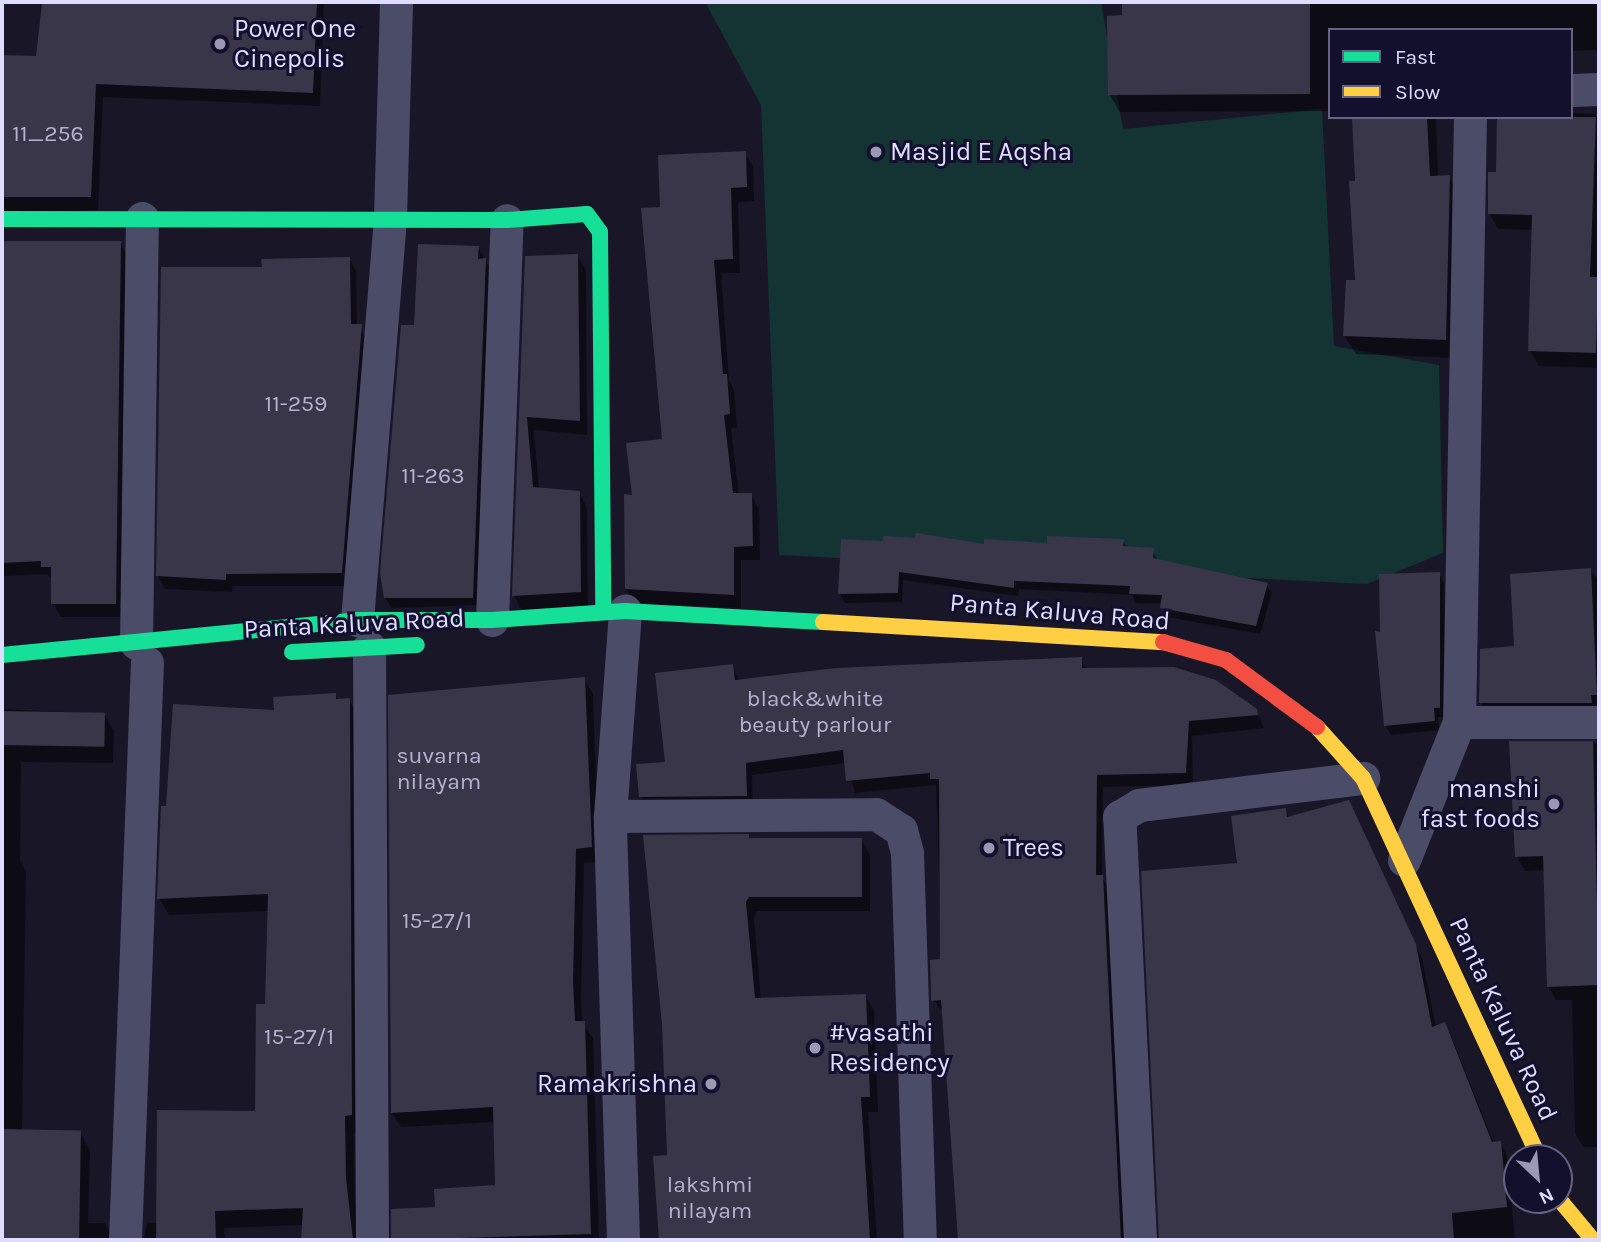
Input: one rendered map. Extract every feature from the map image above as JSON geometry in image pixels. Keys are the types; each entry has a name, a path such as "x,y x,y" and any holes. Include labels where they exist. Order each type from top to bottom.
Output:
{"street":[{"path":"372,1240 363,633 390,218 396,2"},
{"path":"1573,90 1599,89"},
{"path":"1404,860 1459,722 1471,119"},
{"path":"2,219 507,220 587,214 599,225 614,624 610,816 623,1240"},
{"path":"125,1240 144,657 142,218"},
{"path":"492,620 507,220"},
{"name":"Panta Kaluva Road","path":"2,655 144,657 492,620 614,624 707,614 1154,639 1226,660 1311,721 1363,778 1404,860 1533,1144"},
{"name":"Panta Kaluva Road","path":"614,624 707,614"},
{"name":"Panta Kaluva Road","path":"272,653 363,633 436,644"},
{"path":"2,671 41,669"},
{"path":"1459,722 1599,722"},
{"path":"1140,1240 1119,817 1139,805 1363,778"},
{"path":"610,816 876,814 901,830 907,853 920,1240"},
{"path":"1560,1214 1562,1227"},
{"path":"1571,1214 1593,1240"}],"green space":[{"path":"705,2 1101,2 1123,129 1322,109 1334,346 1439,365 1443,553 1367,584 779,555 761,105"}],"building":[{"path":"42,2 317,2 313,93 96,84 91,197 2,197 2,55 36,56"},
{"path":"1122,2 1310,2 1310,94 1108,95 1107,16 1122,15"},
{"path":"1596,117 1590,277 1598,277 1596,353 1528,351 1532,215 1488,214 1488,172 1496,172 1497,119"},
{"path":"1352,119 1427,119 1430,176 1450,175 1446,340 1343,336 1346,280 1355,280 1349,181 1355,181"},
{"path":"746,151 747,187 731,188 733,259 714,260 723,374 727,374 730,414 724,415 733,493 752,493 753,546 734,547 734,595 625,589 624,494 632,495 626,443 662,439 641,208 660,207 658,155"},
{"path":"2,241 121,241 116,604 51,604 51,567 41,567 41,561 2,563"},
{"path":"418,244 479,246 478,259 486,258 473,598 384,598 380,573 401,325 414,325"},
{"path":"578,254 580,421 527,417 533,487 580,491 581,592 512,596 525,256"},
{"path":"350,257 351,324 362,324 342,573 226,574 226,580 156,576 161,267 262,267 261,259"},
{"path":"916,533 984,544 984,539 1047,543 1047,536 1124,539 1123,546 1154,548 1153,558 1268,583 1256,626 1160,608 1162,595 1129,594 1130,586 1014,581 1014,588 899,572 898,593 838,594 841,539 883,541 883,536 915,538"},
{"path":"1591,568 1597,695 1591,695 1592,703 1479,703 1480,649 1514,646 1510,574"},
{"path":"1440,572 1440,708 1434,708 1435,721 1384,726 1375,631 1380,632 1379,574"},
{"path":"1082,657 1082,668 1174,667 1216,680 1257,709 1258,715 1189,721 1186,773 1097,775 1096,875 1103,875 1121,1240 958,1240 941,1000 931,1001 930,960 940,959 939,779 930,779 930,773 846,781 843,750 746,763 747,796 639,797 636,764 665,762 655,673 733,664 735,680 836,668"},
{"path":"585,677 592,847 576,849 573,981 575,1021 585,1021 591,1234 391,1240 391,1209 435,1207 434,1189 495,1185 493,1107 391,1113 388,695"},
{"path":"336,693 336,699 350,698 352,1115 345,1116 346,1178 353,1240 301,1240 303,1208 215,1211 216,1240 156,1240 157,1110 255,1111 256,1004 265,1004 268,894 157,899 161,806 166,806 173,704 274,710 273,697"},
{"path":"2,711 105,713 104,747 2,745"},
{"path":"1509,741 1593,741 1599,985 1547,987 1543,856 1515,857"},
{"path":"1349,800 1416,944 1432,1027 1445,1022 1492,1142 1501,1141 1503,1207 1452,1213 1454,1240 1159,1240 1141,871 1237,863 1231,816 1286,808 1287,817"},
{"path":"749,834 749,838 862,838 862,897 749,897 746,902 755,998 866,994 870,1097 861,1097 870,1240 659,1240 653,1156 667,1155 662,1024 643,835"},
{"path":"2,1129 81,1130 79,1240 2,1240"}],"traffic: fast":[{"path":"2,219 507,220 587,214 600,232 603,612"},
{"path":"2,655 357,620 492,620 625,611 823,622"},
{"path":"292,652 417,645"}],"traffic: slow":[{"path":"823,622 1163,642"},
{"path":"1317,727 1363,778 1533,1144"},
{"path":"1571,1214 1593,1240"}],"traffic: jam":[{"path":"1163,642 1226,660 1317,727"}],"place":[{"name":"Power One Cinepolis","path":"220,44"},
{"name":"Masjid E Aqsha","path":"876,152"},
{"name":"manshi fast foods","path":"1554,804"},
{"name":"Trees","path":"989,848"},
{"name":"#vasathi Residency","path":"815,1048"},
{"name":"Ramakrishna","path":"711,1084"}]}
